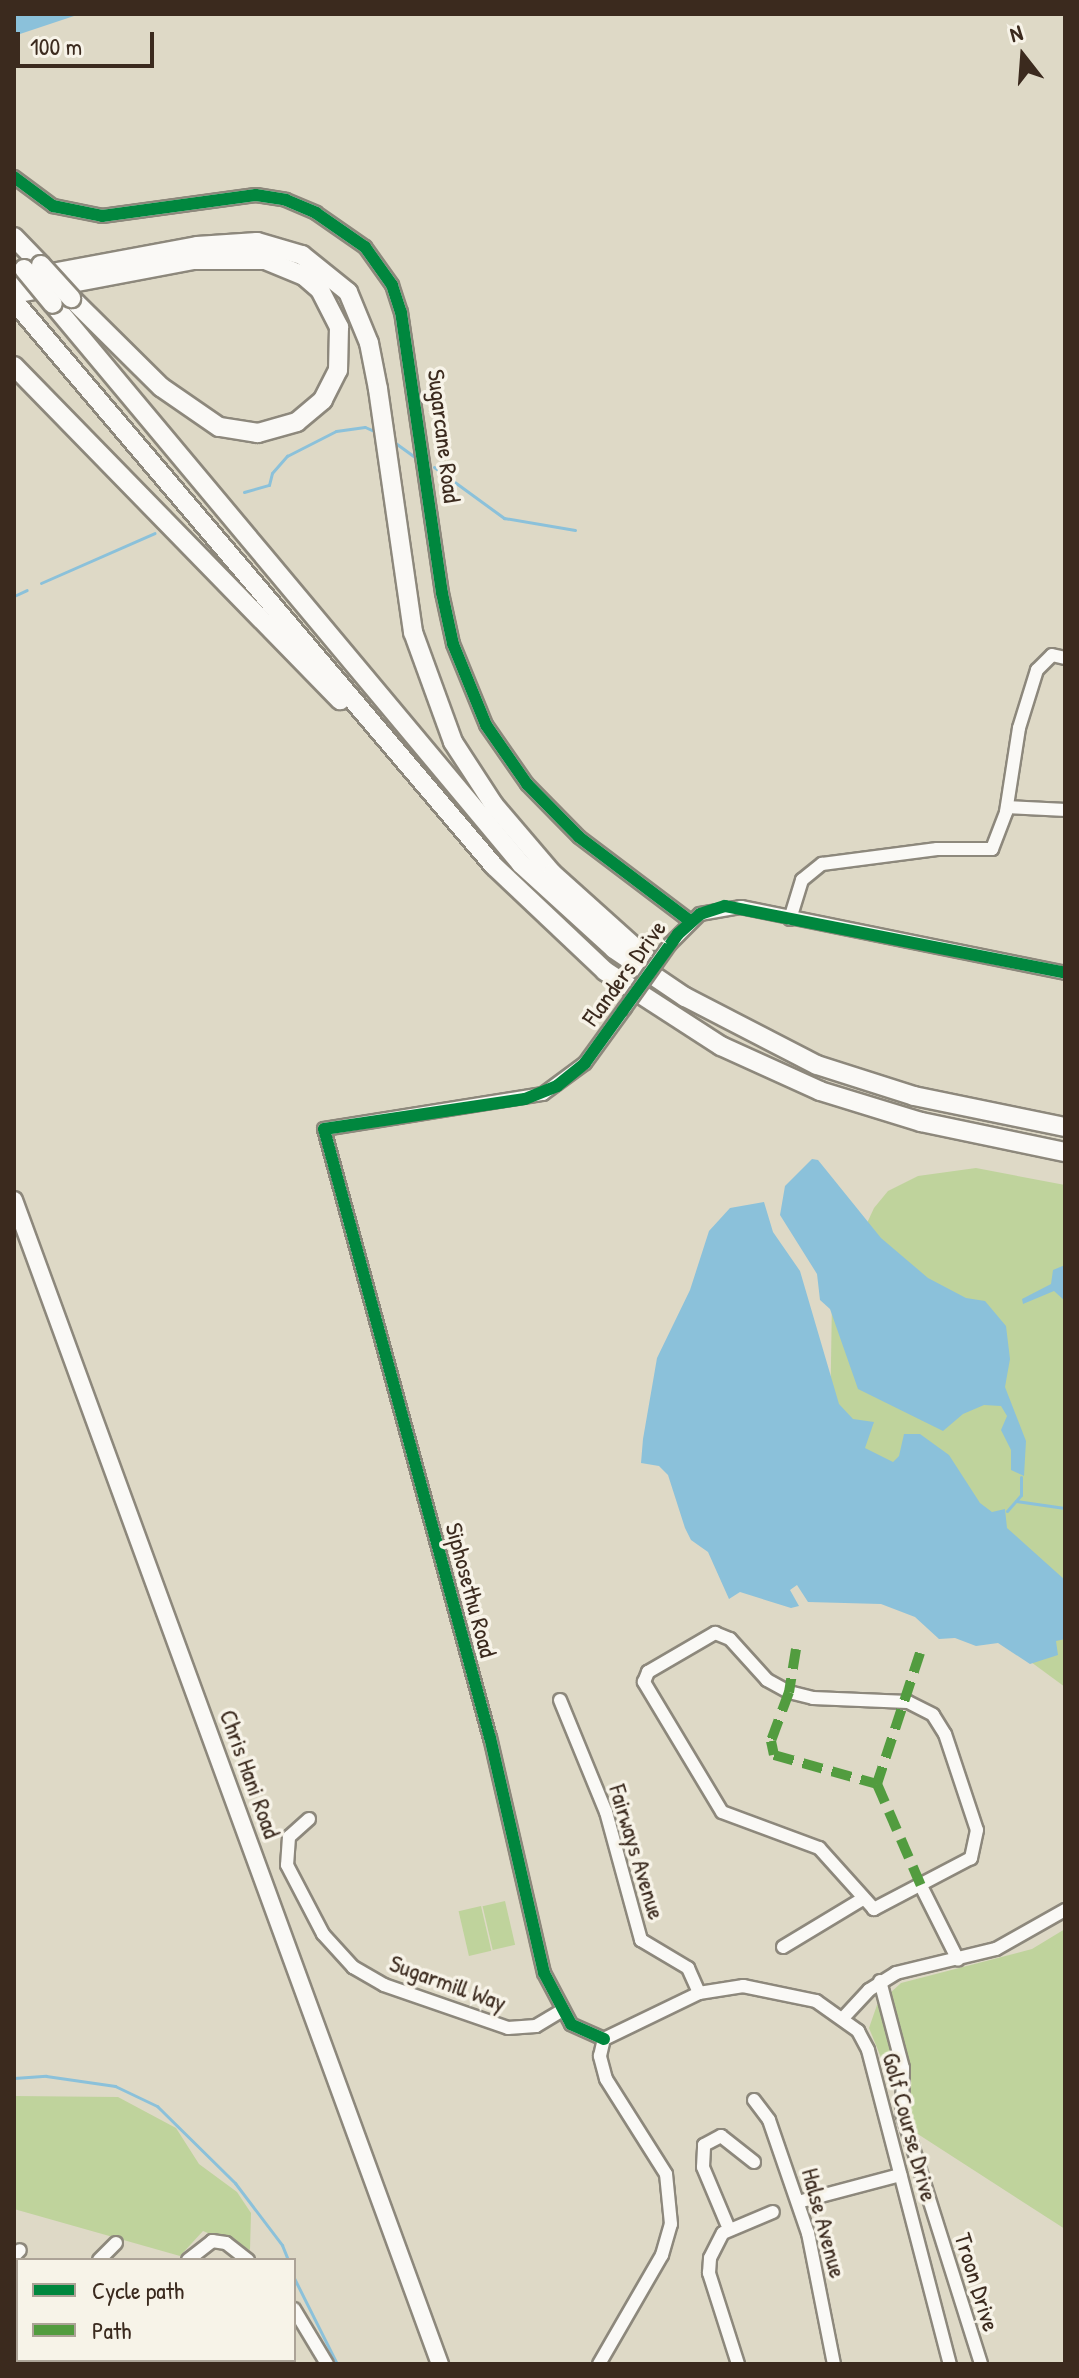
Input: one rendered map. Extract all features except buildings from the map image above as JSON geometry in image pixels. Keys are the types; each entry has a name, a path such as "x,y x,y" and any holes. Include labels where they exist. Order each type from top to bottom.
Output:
{"highway":[{"path":"14,237 23,268 521,864 614,949 662,984 774,1044 850,1078 947,1104 1065,1127"},
{"path":"23,268 197,246 257,242 302,255 348,292 369,343 378,389 413,632 453,742 494,805 552,873 702,1003"},
{"path":"14,294 194,260 265,260 304,276 320,290 339,327 338,370 323,400 297,422 258,433 219,427 161,387 71,298 23,268"},
{"path":"19,307 204,519 421,782"},
{"path":"14,366 421,782 540,914 630,989 721,1046 876,1110 1065,1152"}],"main road":[{"name":"Chris Hani Road","path":"14,1200 440,2364"}],"street":[{"name":"Sugarcane Road","path":"14,177 53,206 102,216 256,195 286,200 316,213 365,247 392,285 404,324 445,606 453,644 486,725 527,784 579,837 690,921"},
{"path":"790,919 795,896 813,867 937,849 992,849 1007,807 1019,728 1037,670 1052,655 1065,658"},
{"path":"1007,807 1065,810"},
{"name":"Flanders Drive","path":"324,1129 543,1094 585,1063 670,944 690,921 725,906 1065,973"},
{"name":"Siphosethu Road","path":"324,1129 490,1738 544,1973 561,2011 580,2030 604,2039"},
{"path":"715,1633 730,1639 767,1680 789,1692 813,1698 908,1702 926,1709 945,1734 978,1837 965,1864 922,1888 874,1909 861,1900 826,1852 737,1822 715,1805 645,1687 648,1672 715,1633"},
{"name":"Fairways Avenue","path":"560,1700 606,1812 641,1940 688,1968 699,1993"},
{"name":"Sugarmill Way","path":"309,1819 289,1837 287,1865 323,1934 353,1967 384,1985 508,2028 536,2026 561,2011"},
{"path":"922,1888 958,1960"},
{"path":"783,1947 861,1900"},
{"path":"844,2017 880,1981 996,1949 1065,1910"},
{"name":"Troon Drive","path":"880,1981 904,2075 902,2113 981,2364"},
{"name":"Golf Course Drive","path":"604,2039 699,1993 767,1989 816,2001 844,2017 868,2050 950,2364"},
{"path":"599,2364 662,2255 671,2224 666,2174 606,2079 600,2056 604,2039"},
{"name":"Halse Avenue","path":"754,2100 769,2120 798,2202 834,2364"},
{"path":"729,2229 703,2167 704,2145 721,2136 754,2162"},
{"path":"798,2202 900,2175"},
{"path":"738,2364 708,2266 716,2242 729,2229 773,2212"},
{"path":"191,2258 212,2241 226,2243 245,2258"},
{"path":"101,2258 116,2243"},
{"path":"296,2312 327,2364"}],"green space":[{"path":"976,1168 1065,1185 1065,1687 956,1607 830,1426 832,1299 874,1208 888,1191 918,1176"},
{"path":"505,1901 515,1945 493,1950 483,1906"},
{"path":"481,1906 491,1951 469,1956 459,1911"},
{"path":"1065,1929 1065,2229 910,2129 869,2028 877,2005 901,1983 1032,1949"},
{"path":"14,2096 118,2097 176,2128 199,2164 237,2192 251,2213 250,2250 203,2231 180,2256 14,2209"}],"water":[{"path":"14,14 80,14 14,36"},
{"path":"812,1159 818,1160 881,1238 928,1278 966,1298 985,1301 1006,1326 1010,1359 1005,1387 1026,1441 1024,1476 1011,1470 1011,1450 1001,1430 1007,1416 1001,1406 984,1405 963,1414 943,1431 858,1389 830,1309 820,1300 817,1274 780,1215 785,1186"},
{"path":"764,1202 773,1232 800,1271 839,1404 853,1419 874,1422 865,1448 893,1462 899,1456 904,1434 920,1434 949,1455 980,1503 992,1512 1005,1509 1007,1528 1065,1580 1065,1639 1056,1641 1058,1655 1030,1664 998,1643 976,1646 955,1638 939,1639 915,1617 881,1604 808,1602 797,1585 790,1590 799,1606 791,1608 740,1592 729,1599 708,1552 691,1540 685,1528 668,1475 659,1466 641,1463 643,1439 657,1358 690,1290 709,1231 730,1208"},
{"path":"1065,1265 1065,1301 1054,1291 1023,1304 1022,1299 1051,1284 1053,1270"}],"waterway":[{"path":"244,492 269,485 272,473 287,456 336,431 365,427 376,432"},
{"path":"394,442 417,459"},
{"path":"434,467 504,518 575,530"},
{"path":"41,583 155,533"},
{"path":"14,596 27,590"},
{"path":"1007,1511 1021,1495 1021,1477"},
{"path":"1016,1501 1065,1508"},
{"path":"14,2078 46,2076 115,2086 157,2106 235,2183 282,2245 287,2258"},
{"path":"296,2282 337,2364"}],"marked path":[{"path":"796,1649 789,1692 771,1741 774,1755 877,1784"},
{"path":"920,1653 877,1784 922,1888"}],"cycle path":[{"path":"14,177 53,206 102,216 256,195 286,200 316,213 365,247 392,285 401,312 442,593 453,644 486,725 527,784 579,837 690,921"},
{"path":"604,2039 571,2024 544,1973 490,1738 324,1129 525,1099 557,1086 585,1063 678,934 700,914 725,906 1065,973"}]}
